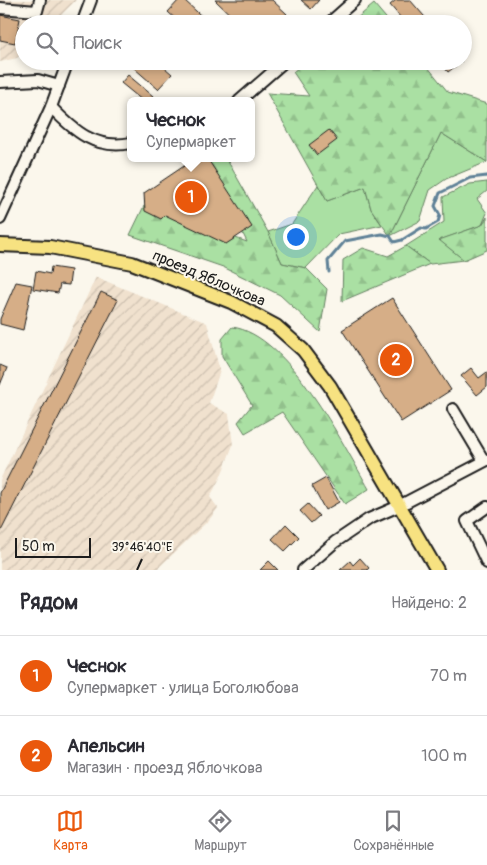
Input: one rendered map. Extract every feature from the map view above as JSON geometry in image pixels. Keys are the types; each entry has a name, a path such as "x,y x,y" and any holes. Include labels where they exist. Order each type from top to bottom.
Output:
{"main road":[{"name":"проезд Яблочкова","path":"0,245 50,247 132,263 231,302 276,326 303,350 330,386 437,570"}],"street":[{"path":"0,8 37,11 40,0"},
{"path":"85,15 91,0"},
{"path":"338,15 355,0"},
{"path":"0,219 51,107 65,70"},
{"path":"244,97 275,70"},
{"path":"0,82 38,80 59,86"},
{"path":"51,107 71,128 90,140 109,145 127,143"},
{"path":"303,570 335,542 370,518 399,506 486,460 453,409"},
{"path":"487,507 467,521 487,563"}],"shaded area":[{"path":"0,0 76,0 61,15 15,15 15,58 0,62"},
{"path":"96,277 207,323 220,371 209,403 229,414 233,445 221,476 210,497 218,508 209,520 156,570 0,570 0,480"}],"green space":[{"path":"374,4 383,15 361,15"},
{"path":"295,70 430,70 448,92 487,104 487,162 441,133 390,236 371,209 365,187 327,201 267,93 309,96 293,72"},
{"path":"441,133 487,162 446,179 430,190 420,221 390,236"},
{"path":"208,162 228,162 268,232 282,263 306,268 327,289 320,332 280,295 223,267 130,235 144,206 247,242"},
{"path":"487,182 487,191 477,199 487,213 482,225 440,240 464,260 430,264 406,246 444,222 443,197 470,184"},
{"path":"318,185 327,201 365,187 371,209 382,225 339,234 306,268 282,263 268,232 292,224"},
{"path":"487,217 487,250 464,260 439,240 482,225"},
{"path":"406,246 430,264 342,301 343,260 363,248 388,256"},
{"path":"232,327 253,334 273,349 293,369 329,420 369,489 345,504 282,412 245,433 238,422 252,405 222,356 222,339"}],"building":[{"path":"179,0 184,0 200,15 171,15 168,12"},
{"path":"215,0 272,0 287,14 286,15 231,15"},
{"path":"301,0 319,0 311,9"},
{"path":"396,0 410,0 423,15 398,15 390,5"},
{"path":"0,15 15,18 15,43 0,40"},
{"path":"136,70 167,70 172,74 158,89"},
{"path":"128,75 153,96 138,97 121,83"},
{"path":"329,130 337,140 317,155 309,145"},
{"path":"190,162 210,162 252,227 226,244 165,215 161,219 145,211 144,193"},
{"path":"51,267 71,270 69,285 60,284 58,293 33,289 36,271 50,274"},
{"path":"16,282 32,285 23,330 0,324 0,319"},
{"path":"101,292 118,300 0,533 0,493"},
{"path":"392,298 451,390 401,422 342,330"},
{"path":"0,365 7,368 0,385"},
{"path":"471,368 479,378 487,372 487,387 477,395 461,376"},
{"path":"326,478 339,502 325,510 312,486"},
{"path":"308,504 319,516 311,523 300,511"},
{"path":"286,524 299,537 285,551 272,539"},
{"path":"360,558 369,568 367,570 340,570 350,561 353,565"},
{"path":"269,561 278,570 260,570"}],"waterway":[{"path":"329,272 328,261 345,241 382,234 390,236 394,242 402,240 421,228 426,229 438,222 440,215 435,206 440,193 470,178 487,176"}],"place":[{"name":"Чеснок","path":"191,197"},
{"name":"Апельсин","path":"396,360"}]}
